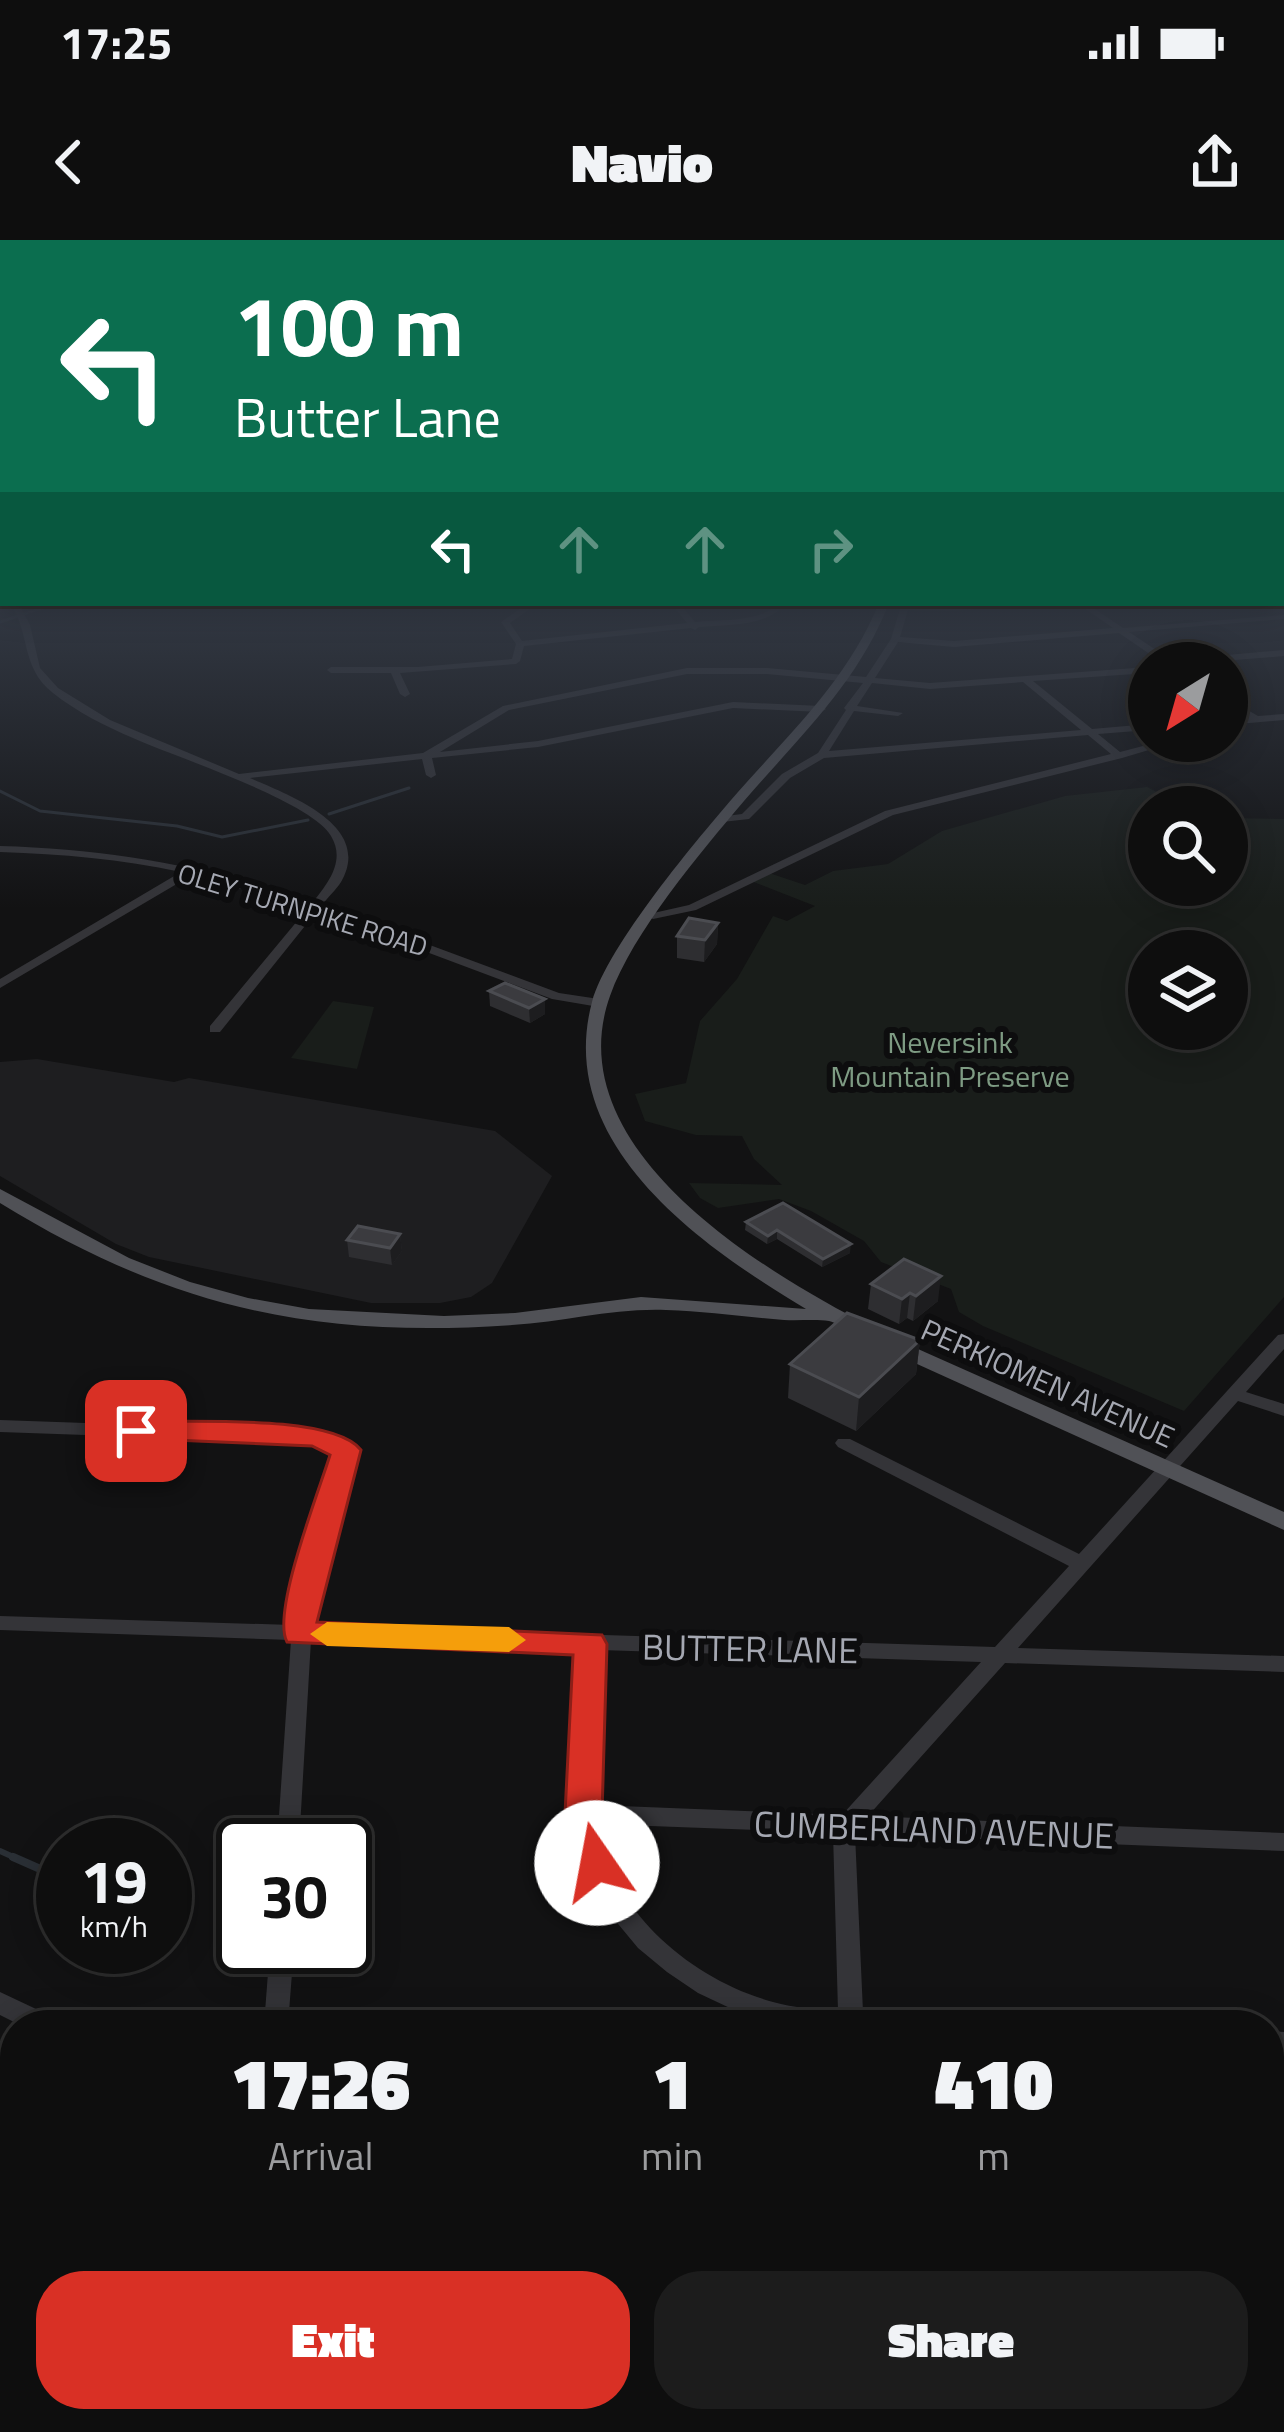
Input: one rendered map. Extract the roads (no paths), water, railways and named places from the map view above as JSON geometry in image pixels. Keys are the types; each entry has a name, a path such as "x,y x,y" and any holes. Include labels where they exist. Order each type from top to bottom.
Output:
{"main road":[{"name":"PERKIOMEN AVENUE","path":"825,704 722,819 616,967 599,1004 598,1078 609,1113 645,1172 716,1243 832,1316 1284,1522"},
{"path":"0,1195 69,1240 137,1273 216,1297 314,1315 445,1322 679,1305 832,1316"}],"street":[{"path":"79,704 241,776 308,810 335,832 344,857 341,869 315,908 215,1029"},
{"path":"426,757 506,708 523,704"},
{"path":"822,755 851,704"},
{"path":"1056,704 1118,756"},
{"path":"241,776 538,744 722,707 821,710"},
{"path":"849,708 879,711"},
{"path":"1248,714 1255,718"},
{"path":"1248,719 1284,717"},
{"path":"722,819 745,817 786,776 822,755 1128,729"},
{"path":"653,916 692,908 889,813 1128,753"},
{"path":"426,757 431,776"},
{"name":"OLEY TURNPIKE ROAD","path":"0,849 93,852 188,873 315,908 556,996 599,1004"},
{"path":"0,984 188,873"},
{"path":"850,2010 844,1828 1283,1339"},
{"path":"1233,1394 1284,1410"},
{"path":"0,1426 317,1437 346,1450 322,1528 299,1633 289,1818"},
{"path":"844,1443 1081,1563"},
{"name":"BUTTER LANE","path":"0,1622 1284,1664"},
{"path":"590,1644 584,1814 604,1882 656,1950 703,1983 767,2010"},
{"name":"CUMBERLAND AVENUE","path":"584,1814 1284,1842"},
{"path":"277,2010 280,1974"}],"waterway":[{"path":"329,814 409,788"},
{"path":"0,791 40,811 177,826 222,837 308,820"},
{"path":"0,1851 20,1860"},
{"path":"13,1857 36,1867"}],"park label":[{"name":"Neversink Mountain Preserve","path":"950,1059"}]}
